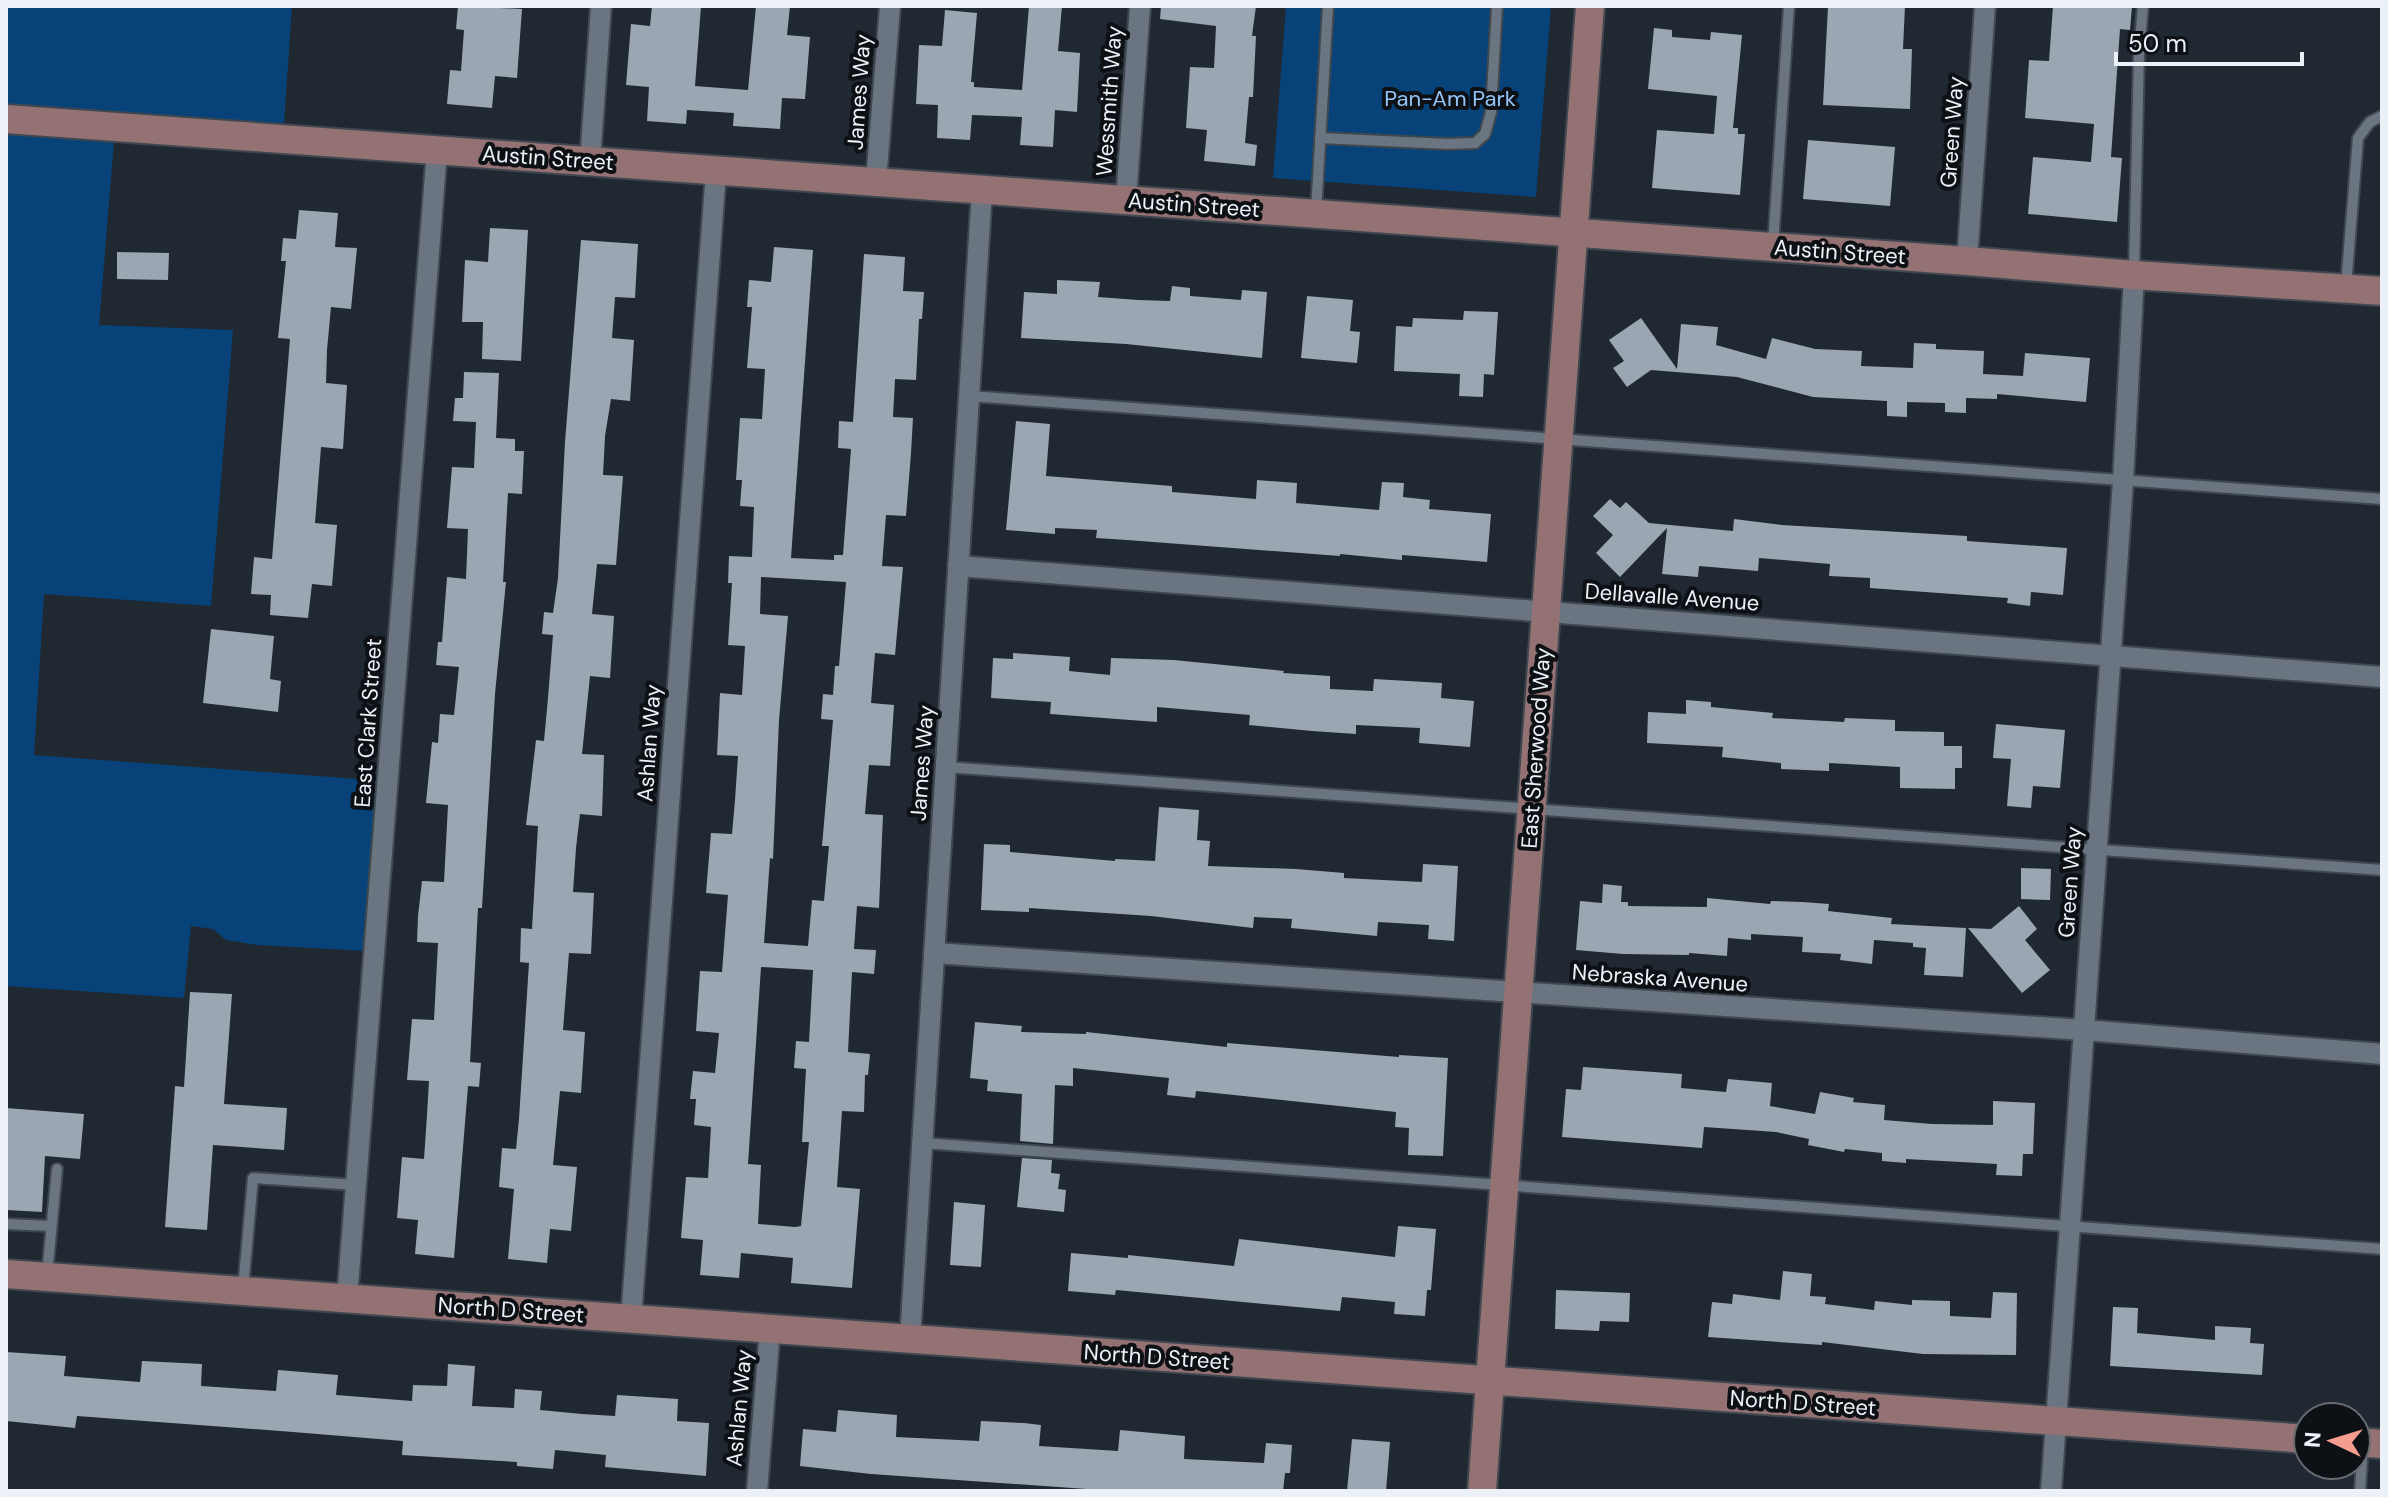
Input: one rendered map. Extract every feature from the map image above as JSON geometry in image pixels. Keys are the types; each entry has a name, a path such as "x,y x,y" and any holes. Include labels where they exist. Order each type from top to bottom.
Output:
{"street":[{"path":"590,161 601,6"},
{"name":"James Way","path":"876,182 890,6"},
{"name":"Wessmith Way","path":"1126,200 1140,6"},
{"name":"East Sherwood Way","path":"1482,1491 1590,6"},
{"name":"Green Way","path":"1967,261 1985,6"},
{"name":"Austin Street","path":"6,119 2382,291"},
{"name":"East Clark Street","path":"347,1299 437,150"},
{"name":"Ashlan Way","path":"631,1319 716,171"},
{"name":"James Way","path":"910,1339 982,190"},
{"name":"Green Way","path":"2051,1491 2123,482 2134,275"},
{"name":"Dellavalle Avenue","path":"958,566 2382,677"},
{"name":"Nebraska Avenue","path":"934,953 2084,1030 2382,1054"},
{"name":"North D Street","path":"6,1274 2292,1438"},
{"name":"Ashlan Way","path":"757,1491 770,1329"}],"lane":[{"path":"1316,214 1328,6"},
{"path":"1320,138 1475,143 1485,134 1491,112 1497,6"},
{"path":"1773,247 1789,6"},
{"path":"2134,275 2139,53 2143,6"},
{"path":"2346,288 2358,138 2370,122 2382,116"},
{"path":"969,396 2382,499"},
{"path":"946,767 2382,870"},
{"path":"923,1143 2382,1249"},
{"path":"47,1277 57,1169"},
{"path":"243,1291 253,1178 356,1185"},
{"path":"6,1224 51,1226"}],"green space":[{"path":"6,6 292,6 282,153 114,142 99,325 233,330 211,606 44,594 34,755 397,782 386,952 257,945 226,940 213,929 191,926 184,998 6,986"},
{"name":"Pan-Am Park","path":"1286,6 1551,6 1536,197 1273,178"}],"building":[{"path":"458,6 522,9 517,78 495,76 492,108 447,104 450,70 461,71 464,30 456,29"},
{"path":"652,6 701,6 695,86 748,90 756,6 790,6 787,35 810,37 805,99 782,98 780,129 733,126 734,113 687,110 686,124 647,121 649,87 626,85 631,24 650,26"},
{"path":"1029,6 1062,6 1058,51 1080,53 1077,112 1055,110 1053,147 1020,145 1022,117 972,115 970,140 937,138 938,105 916,104 919,45 942,46 945,10 977,13 971,82 974,82 974,87 1022,90"},
{"path":"1161,6 1256,6 1252,36 1256,36 1253,97 1249,97 1245,143 1257,145 1255,166 1204,161 1207,130 1186,128 1190,67 1214,68 1216,26 1160,19"},
{"path":"1828,6 1905,6 1903,49 1912,49 1910,109 1823,105"},
{"path":"2053,6 2132,6 2130,30 2120,29 2111,157 2122,158 2117,222 2028,214 2033,157 2091,162 2094,124 2025,118 2029,60 2049,61"},
{"path":"1654,28 1672,30 1672,37 1710,40 1711,32 1742,35 1733,128 1738,128 1738,134 1745,134 1740,195 1652,188 1657,130 1714,134 1717,96 1648,89"},
{"path":"1808,140 1895,147 1890,206 1803,199"},
{"path":"299,210 338,213 335,247 357,248 351,309 331,307 327,350 326,383 347,385 343,449 321,447 315,523 337,525 332,586 312,584 308,618 270,615 271,595 251,594 254,557 272,559 290,339 278,338 286,261 281,261 283,238 296,239"},
{"path":"490,228 528,230 521,361 482,359 483,322 462,322 465,260 488,262"},
{"path":"581,240 638,244 635,298 615,297 612,338 634,340 630,401 611,399 605,436 603,475 623,476 616,565 597,564 592,614 614,616 610,678 590,676 582,754 604,755 602,816 580,814 573,892 594,893 591,954 569,953 563,1030 585,1032 581,1093 560,1091 553,1165 577,1167 571,1231 550,1229 547,1263 508,1259 514,1189 499,1187 502,1148 516,1149 519,1119 529,963 520,962 521,928 532,929 538,826 526,825 536,740 544,741 553,635 542,634 544,612 553,613 558,578"},
{"path":"774,247 813,250 791,558 834,560 834,555 843,555 851,449 838,448 839,421 853,422 864,254 905,257 903,291 924,292 922,319 919,319 916,380 895,379 893,417 913,418 906,516 886,515 882,566 903,567 895,655 875,653 871,703 894,705 890,766 869,765 865,814 883,815 879,908 857,906 854,949 876,950 874,974 852,972 848,1052 870,1054 868,1075 865,1075 864,1112 842,1111 837,1187 860,1189 852,1288 791,1283 793,1258 741,1253 739,1278 700,1275 703,1240 681,1238 686,1177 708,1178 711,1127 694,1125 696,1099 690,1099 693,1071 715,1073 719,1033 696,1031 700,971 722,972 728,895 706,893 711,833 732,834 735,800 738,756 717,755 720,693 742,695 745,646 728,645 732,583 728,583 729,556 752,557 754,507 740,506 742,480 736,480 740,418 762,419 765,369 747,368 752,307 747,307 749,280 771,282","holes":["761,577 846,582 839,666 835,666 833,695 823,694 821,719 833,720 822,846 829,846 824,901 812,900 808,946 764,943 770,858 773,859 779,720 788,616 760,614","761,967 813,970 809,1042 796,1041 794,1068 806,1069 802,1142 809,1142 801,1226 795,1227 758,1224 761,1165 748,1164"]},
{"path":"117,252 169,253 168,280 117,279"},
{"path":"1057,280 1100,282 1098,297 1138,300 1170,301 1172,286 1190,288 1190,296 1241,300 1242,290 1267,292 1262,358 1126,344 1021,338 1024,292 1057,294"},
{"path":"1307,296 1353,300 1350,331 1360,332 1357,363 1301,358"},
{"path":"1464,311 1498,312 1494,375 1484,374 1483,397 1459,396 1460,374 1394,371 1396,326 1412,327 1413,318 1463,320"},
{"path":"1641,318 1677,369 1681,324 1718,327 1716,345 1766,359 1772,338 1815,349 1862,351 1861,366 1913,368 1914,343 1936,344 1936,349 1984,351 1983,374 2023,376 2025,353 2090,358 2086,402 1997,394 1997,399 1966,398 1966,413 1945,412 1945,403 1907,402 1907,417 1887,416 1887,401 1813,397 1737,377 1651,370 1627,387 1613,368 1624,361 1609,340"},
{"path":"464,372 499,373 496,438 515,439 515,451 524,451 522,494 508,493 503,582 506,582 495,694 482,908 478,908 470,1062 481,1063 479,1087 468,1086 454,1258 415,1254 418,1220 397,1218 402,1157 424,1159 429,1081 407,1080 412,1019 434,1020 438,943 417,942 418,916 422,881 444,882 448,805 426,803 432,742 438,743 440,714 454,715 459,667 436,665 438,642 442,642 447,577 466,579 468,529 447,528 452,467 474,468 476,422 453,421 455,398 463,398"},
{"path":"1016,421 1050,424 1046,476 1172,486 1172,492 1256,499 1257,480 1297,483 1296,503 1379,510 1382,482 1404,483 1403,497 1430,500 1429,509 1491,514 1487,562 1402,555 1402,560 1096,538 1097,530 1055,528 1055,534 1006,530"},
{"path":"1610,499 1620,508 1626,502 1649,523 1733,531 1734,519 1782,525 1967,536 1967,541 2067,548 2063,595 2031,592 2030,606 2007,603 2008,598 1870,588 1870,578 1829,576 1830,564 1759,558 1758,571 1699,566 1698,577 1662,574 1667,528 1620,577 1596,553 1613,535 1593,516"},
{"path":"211,629 274,636 270,679 281,681 278,712 203,703"},
{"path":"1013,653 1070,657 1069,671 1110,675 1111,658 1174,660 1330,676 1330,689 1373,691 1374,679 1442,683 1441,698 1474,701 1470,747 1419,743 1420,728 1356,725 1356,734 1312,731 1249,725 1250,715 1157,707 1157,722 1050,714 1051,702 991,698 993,658 1013,659"},
{"path":"1686,700 1711,702 1711,707 1773,713 1772,718 1844,722 1845,718 1895,720 1895,731 1944,732 1944,746 1962,746 1962,768 1955,768 1955,789 1900,788 1900,767 1829,763 1829,771 1781,769 1781,763 1722,757 1723,747 1647,743 1648,712 1686,714"},
{"path":"1996,724 2065,730 2060,788 2033,786 2031,808 2007,806 2011,759 1993,758"},
{"path":"1159,807 1199,810 1197,840 1210,841 1208,866 1296,869 1344,873 1344,878 1422,882 1423,864 1458,866 1454,941 1428,939 1429,925 1378,922 1377,936 1291,928 1292,919 1254,917 1253,928 1151,916 1029,908 1029,912 981,910 984,844 1010,845 1010,852 1115,861 1155,861"},
{"path":"2021,868 2051,869 2050,900 2021,899"},
{"path":"1603,884 1622,886 1621,902 1628,902 1628,906 1707,907 1707,898 1770,904 1771,901 1803,902 1829,904 1828,911 1892,918 1891,924 1966,928 1963,977 1924,975 1926,948 1913,947 1913,943 1874,940 1872,964 1840,960 1841,954 1802,952 1803,937 1751,934 1751,940 1728,938 1727,956 1576,950 1580,901 1602,903"},
{"path":"2019,906 2037,929 2025,940 2050,970 2022,993 1968,928 1991,929"},
{"path":"190,992 232,994 224,1104 287,1108 284,1150 213,1145 207,1230 165,1227 175,1086 184,1087"},
{"path":"975,1022 1022,1026 1021,1032 1086,1032 1227,1047 1227,1043 1448,1058 1443,1156 1408,1155 1409,1128 1395,1127 1396,1112 1196,1091 1195,1098 1167,1095 1169,1078 1073,1068 1073,1086 1055,1085 1053,1144 1020,1141 1022,1094 987,1091 988,1080 970,1078"},
{"path":"1583,1067 1682,1074 1681,1088 1726,1092 1728,1079 1772,1083 1770,1106 1815,1114 1820,1092 1854,1098 1853,1102 1885,1105 1884,1120 1932,1124 1993,1125 1993,1101 2035,1103 2033,1154 2023,1154 2022,1176 1996,1175 1997,1164 1906,1159 1906,1163 1882,1161 1882,1153 1845,1149 1844,1152 1808,1145 1809,1139 1776,1132 1704,1127 1702,1148 1562,1137 1566,1089 1581,1090"},
{"path":"6,1108 84,1114 80,1159 45,1156 42,1212 6,1210"},
{"path":"1022,1158 1052,1160 1051,1173 1060,1174 1058,1189 1066,1190 1064,1212 1017,1207"},
{"path":"954,1202 985,1205 981,1267 950,1265"},
{"path":"1398,1226 1436,1229 1431,1290 1427,1290 1425,1316 1394,1314 1395,1302 1342,1297 1340,1311 1116,1290 1115,1295 1068,1291 1071,1253 1128,1258 1128,1255 1234,1266 1239,1239 1395,1257"},
{"path":"1783,1271 1812,1274 1810,1296 1826,1297 1825,1304 1874,1310 1875,1301 1912,1305 1912,1300 1950,1301 1950,1316 1991,1318 1993,1292 2017,1293 2016,1355 1923,1354 1822,1342 1822,1345 1708,1337 1712,1302 1732,1304 1733,1294 1780,1300"},
{"path":"1556,1290 1630,1293 1629,1322 1600,1321 1599,1331 1555,1329"},
{"path":"2113,1307 2138,1308 2137,1333 2215,1340 2215,1326 2251,1328 2250,1343 2264,1344 2262,1375 2110,1366"},
{"path":"6,1352 66,1356 64,1376 140,1382 142,1361 202,1364 201,1386 276,1391 278,1370 338,1375 336,1395 412,1401 413,1385 447,1386 448,1364 475,1366 472,1406 514,1408 515,1389 542,1391 540,1410 582,1414 615,1416 617,1395 678,1399 677,1421 709,1423 706,1476 605,1467 606,1455 555,1450 553,1469 517,1466 517,1462 402,1455 403,1441 77,1416 75,1428 6,1421"},
{"path":"838,1410 897,1415 896,1437 979,1441 981,1421 1024,1423 1041,1425 1039,1446 1118,1451 1120,1430 1185,1436 1184,1459 1264,1463 1266,1443 1292,1445 1290,1473 1285,1473 1283,1491 1115,1491 800,1466 803,1429 836,1432"},
{"path":"1352,1439 1390,1442 1386,1491 1347,1491"}]}
